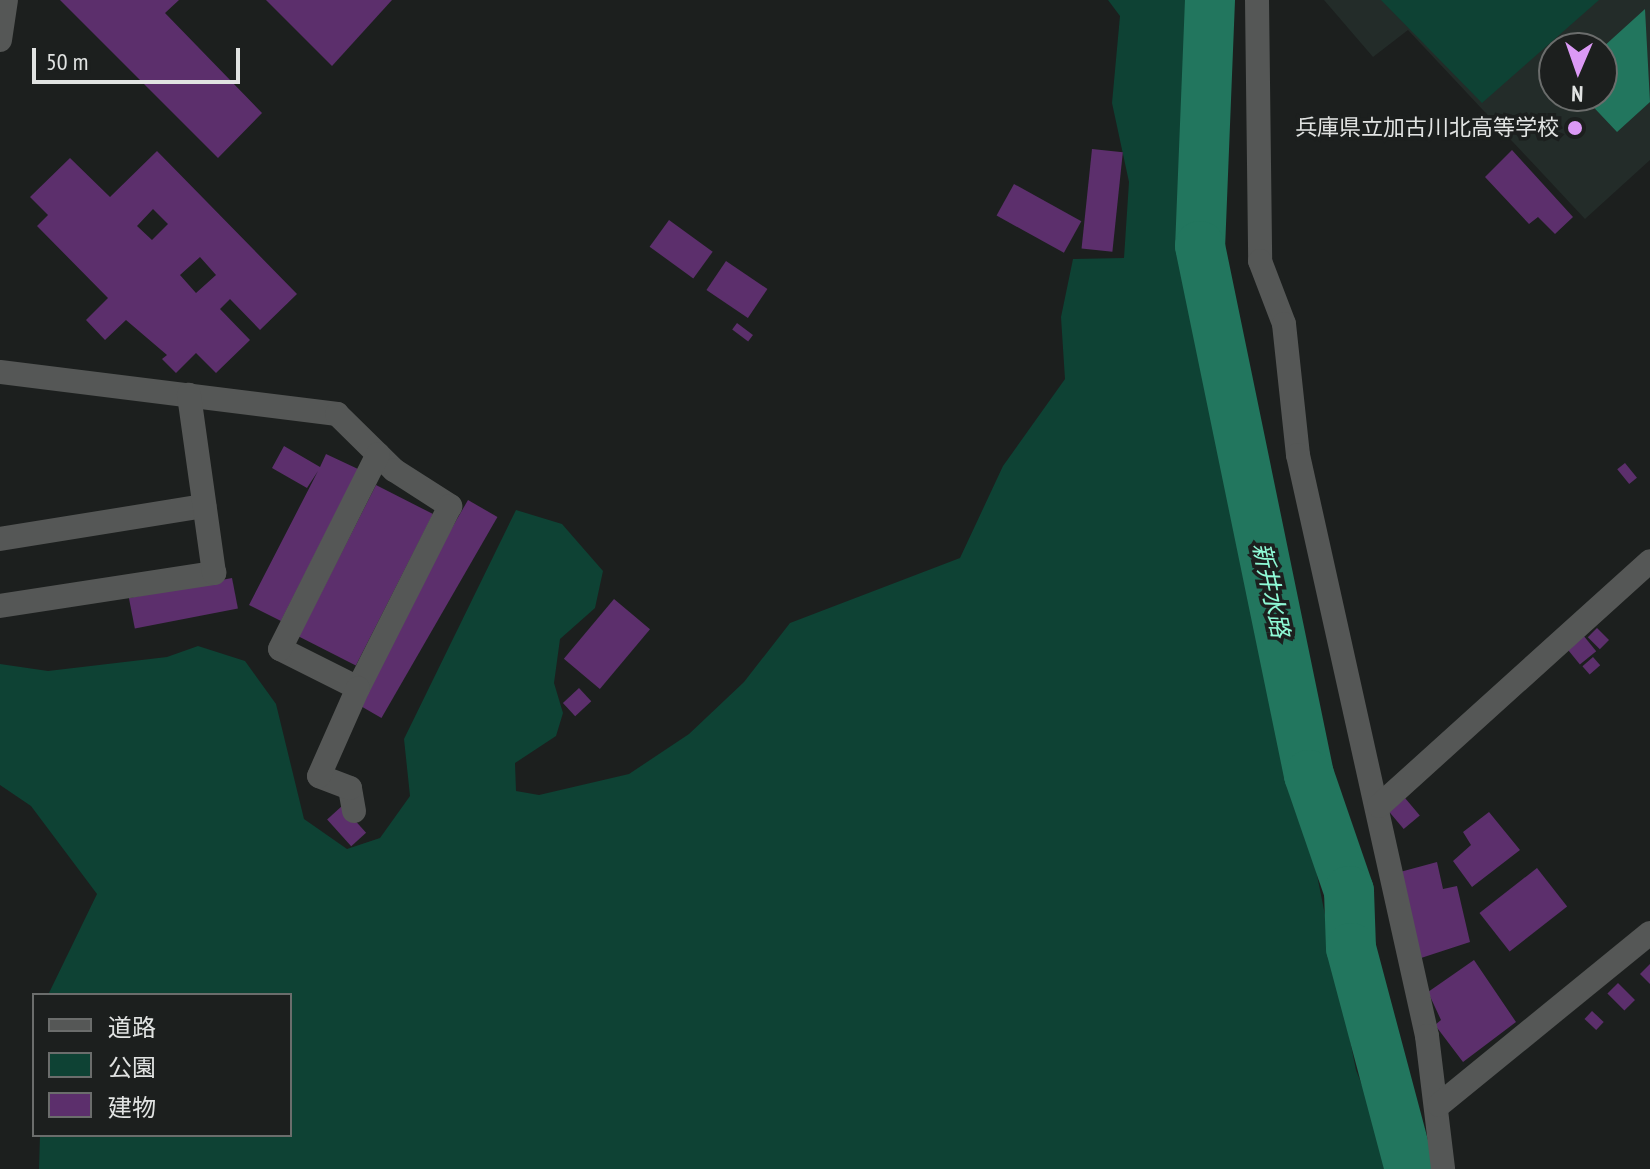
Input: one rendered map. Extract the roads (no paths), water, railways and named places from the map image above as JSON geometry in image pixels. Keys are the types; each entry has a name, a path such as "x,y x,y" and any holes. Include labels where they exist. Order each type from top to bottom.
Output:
{"street":[{"path":"0,40 6,0"},
{"path":"1257,0 1260,261 1284,324 1314,532 1379,806 1439,1105 1443,1169"},
{"path":"0,372 337,414 378,454 450,506 358,688 319,776 350,788 354,811"},
{"path":"0,606 214,573 189,395"},
{"path":"358,688 280,649 378,454"},
{"path":"0,539 204,506"},
{"path":"1379,806 1650,561"},
{"path":"1439,1105 1650,933"}],"waterway":[{"name":"新井水路","path":"1210,0 1200,246 1309,775 1349,891 1351,948 1410,1169"}],"place":[{"name":"兵庫県立加古川北高等学校","path":"1575,128"}]}
